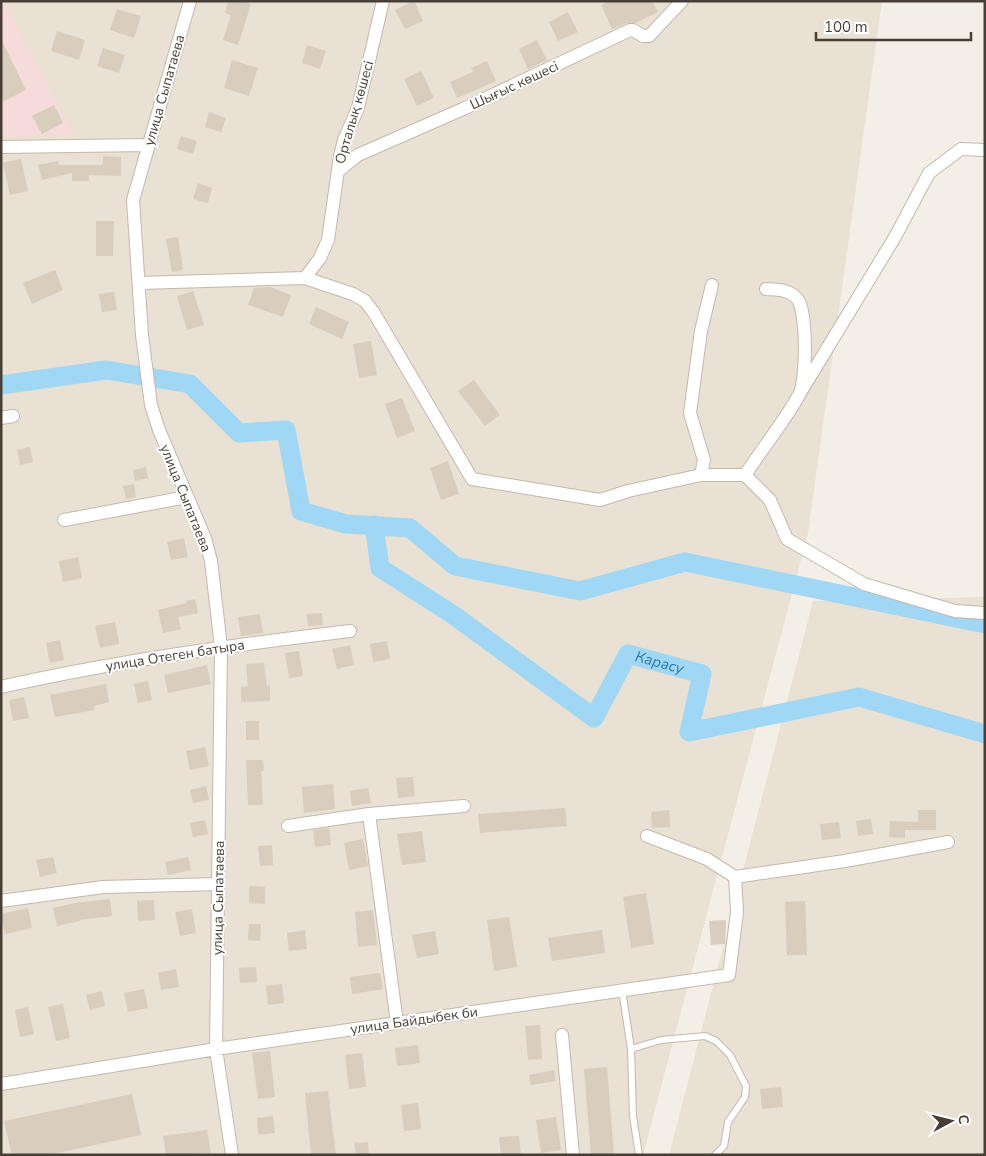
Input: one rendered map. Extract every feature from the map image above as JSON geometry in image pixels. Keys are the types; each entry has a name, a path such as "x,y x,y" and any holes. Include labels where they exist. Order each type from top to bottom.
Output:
{"street":[{"name":"улица Сыпатаева","path":"190,1 133,200 142,335 151,405 159,430 205,538 211,561 221,647 216,1049 232,1155"},
{"name":"Орталық көшесі","path":"305,278 320,258 328,240 340,156 344,140 358,108 383,1"},
{"name":"Шығыс көшесі","path":"338,172 358,156 630,30 643,36 649,36 682,1"},
{"path":"1,147 149,144"},
{"path":"745,475 800,393 895,237 930,173 961,149 985,150"},
{"path":"140,283 305,278 353,294 365,301 374,313 472,479 600,500 628,491 701,475 745,475 770,500 787,540 864,584 955,611 985,613"},
{"path":"701,475 704,460 690,413 701,331 712,285"},
{"path":"766,289 785,290 798,299 802,311 806,346 800,393"},
{"path":"64,520 187,498"},
{"name":"улица Отеген батыра","path":"1,687 61,673 221,647 350,631"},
{"path":"288,826 369,814 464,806"},
{"path":"369,814 397,1023"},
{"path":"647,836 707,859 735,877 845,861 948,842"},
{"name":"улица Байдыбек би","path":"1,1084 216,1049 730,975 737,912 735,877"},
{"path":"1,901 103,887 218,884"},
{"path":"562,1036 572,1155"}],"lane":[{"path":"622,990 631,1049 633,1116 640,1155"},
{"path":"631,1049 661,1040 705,1036 716,1042 730,1055 746,1086 746,1097 728,1122 724,1146 715,1155"}],"shaded area":[{"path":"1,1 882,1 808,533 643,1155 1,1155"},
{"path":"1,1 4,1 74,135 1,138"},
{"path":"985,597 985,1155 669,1155 813,601"}],"building":[{"path":"228,1 243,1 251,4 238,45 223,40 231,15 225,13"},
{"path":"414,1 423,21 405,29 395,10"},
{"path":"610,1 652,1 658,12 636,23 627,23 612,29 601,5"},
{"path":"117,9 141,16 134,38 110,30"},
{"path":"568,12 578,32 558,41 549,22"},
{"path":"57,31 85,40 79,60 51,51"},
{"path":"1,39 26,90 4,101 1,94"},
{"path":"537,40 547,60 528,69 519,49"},
{"path":"307,45 326,51 320,69 302,63"},
{"path":"103,48 125,55 119,73 97,66"},
{"path":"232,60 258,68 249,96 224,88"},
{"path":"487,61 496,81 457,98 450,82 473,72 471,68"},
{"path":"421,71 434,98 417,106 404,79"},
{"path":"54,105 63,123 42,134 32,116"},
{"path":"209,112 226,118 221,132 205,127"},
{"path":"181,136 197,141 193,154 177,149"},
{"path":"103,156 121,157 121,176 89,175 89,181 72,181 72,173 42,180 38,165 58,161 59,165 103,165"},
{"path":"21,159 28,191 10,195 3,163"},
{"path":"198,183 212,188 208,203 193,199"},
{"path":"96,221 114,221 113,256 96,256"},
{"path":"178,237 183,270 172,272 166,239"},
{"path":"55,270 63,290 32,304 23,283"},
{"path":"270,287 291,295 283,317 248,305 254,288"},
{"path":"193,291 204,325 187,330 177,296"},
{"path":"114,292 117,310 102,312 99,294"},
{"path":"316,307 349,322 342,339 309,324"},
{"path":"371,341 377,375 359,378 353,344"},
{"path":"474,380 500,415 485,426 458,391"},
{"path":"402,398 415,431 397,438 385,404"},
{"path":"30,447 33,462 20,465 17,450"},
{"path":"448,461 459,494 441,500 430,468"},
{"path":"146,467 148,478 135,481 133,470"},
{"path":"134,484 136,497 126,499 123,486"},
{"path":"184,538 188,557 171,560 167,542"},
{"path":"78,557 82,578 63,582 59,561"},
{"path":"195,599 198,613 178,617 181,629 163,633 158,610 187,603 186,601"},
{"path":"322,613 323,625 308,626 307,614"},
{"path":"260,614 263,633 241,636 238,617"},
{"path":"115,622 119,644 100,648 95,626"},
{"path":"60,640 64,660 50,663 46,643"},
{"path":"387,641 390,659 373,662 370,644"},
{"path":"350,645 354,665 337,669 332,649"},
{"path":"299,651 303,676 289,678 285,653"},
{"path":"264,663 267,686 270,685 270,701 241,702 241,687 248,686 246,664"},
{"path":"207,665 211,684 168,693 164,675"},
{"path":"148,681 152,700 138,703 134,684"},
{"path":"106,684 109,702 94,706 95,710 55,717 50,695"},
{"path":"24,697 29,718 13,721 9,700"},
{"path":"246,721 259,721 259,740 246,740"},
{"path":"205,747 209,766 190,770 186,751"},
{"path":"246,760 263,760 264,771 261,771 263,805 248,805"},
{"path":"413,777 415,796 398,798 396,778"},
{"path":"333,784 335,809 304,813 302,787"},
{"path":"206,786 209,800 193,803 190,790"},
{"path":"368,788 371,803 352,806 350,791"},
{"path":"565,808 567,826 480,833 478,814"},
{"path":"669,810 670,827 652,828 651,812"},
{"path":"918,810 936,810 936,830 905,830 905,838 889,837 890,821 918,822"},
{"path":"871,819 873,834 858,836 856,821"},
{"path":"205,820 208,834 193,837 190,823"},
{"path":"839,822 841,838 822,840 820,824"},
{"path":"329,828 331,845 315,847 313,830"},
{"path":"422,831 426,862 402,865 397,834"},
{"path":"363,839 368,866 349,870 344,843"},
{"path":"272,845 273,865 260,866 258,846"},
{"path":"53,857 57,873 40,877 36,860"},
{"path":"188,857 191,870 168,875 165,862"},
{"path":"249,886 265,887 265,904 249,903"},
{"path":"646,893 654,944 631,948 623,897"},
{"path":"110,899 112,916 79,920 57,926 53,908 75,903"},
{"path":"154,900 155,920 138,921 137,901"},
{"path":"805,901 807,955 787,955 785,902"},
{"path":"28,908 32,928 5,934 1,914"},
{"path":"192,909 196,933 180,936 175,912"},
{"path":"373,910 377,945 358,947 355,912"},
{"path":"509,917 517,967 494,971 487,920"},
{"path":"726,920 725,944 711,945 709,921"},
{"path":"249,924 261,924 260,941 248,940"},
{"path":"305,930 307,949 289,951 287,933"},
{"path":"602,930 605,953 552,961 548,938"},
{"path":"435,931 439,954 417,958 412,935"},
{"path":"256,967 257,982 240,983 239,968"},
{"path":"176,969 179,987 161,990 158,973"},
{"path":"380,973 383,989 352,994 350,977"},
{"path":"282,984 284,1003 268,1005 266,986"},
{"path":"144,989 148,1008 128,1012 124,993"},
{"path":"102,991 105,1006 90,1010 86,995"},
{"path":"63,1004 70,1038 56,1041 48,1007"},
{"path":"28,1007 34,1034 20,1037 15,1010"},
{"path":"540,1025 542,1059 528,1060 525,1026"},
{"path":"418,1045 420,1063 397,1066 395,1048"},
{"path":"270,1051 275,1097 258,1099 252,1053"},
{"path":"362,1053 366,1087 349,1089 345,1055"},
{"path":"607,1067 614,1155 591,1155 584,1069"},
{"path":"554,1070 556,1081 531,1085 529,1075"},
{"path":"781,1087 783,1107 762,1109 760,1089"},
{"path":"328,1091 336,1155 311,1155 305,1093"},
{"path":"132,1094 141,1135 48,1155 12,1155 4,1121"},
{"path":"418,1103 421,1129 404,1131 401,1105"},
{"path":"273,1116 275,1133 258,1135 257,1118"},
{"path":"556,1117 561,1150 541,1153 536,1120"},
{"path":"207,1130 211,1153 166,1155 163,1136"},
{"path":"519,1136 521,1155 501,1155 499,1137"},
{"path":"368,1142 369,1155 356,1155 354,1143"}],"waterway":[{"path":"1,385 106,370 190,384 239,433 286,430 301,511 346,524 410,528 455,566 580,591 685,562 985,624"},
{"name":"Карасу","path":"374,525 380,568 452,614 594,718 628,654 702,674 689,732 859,697 985,734"}]}
